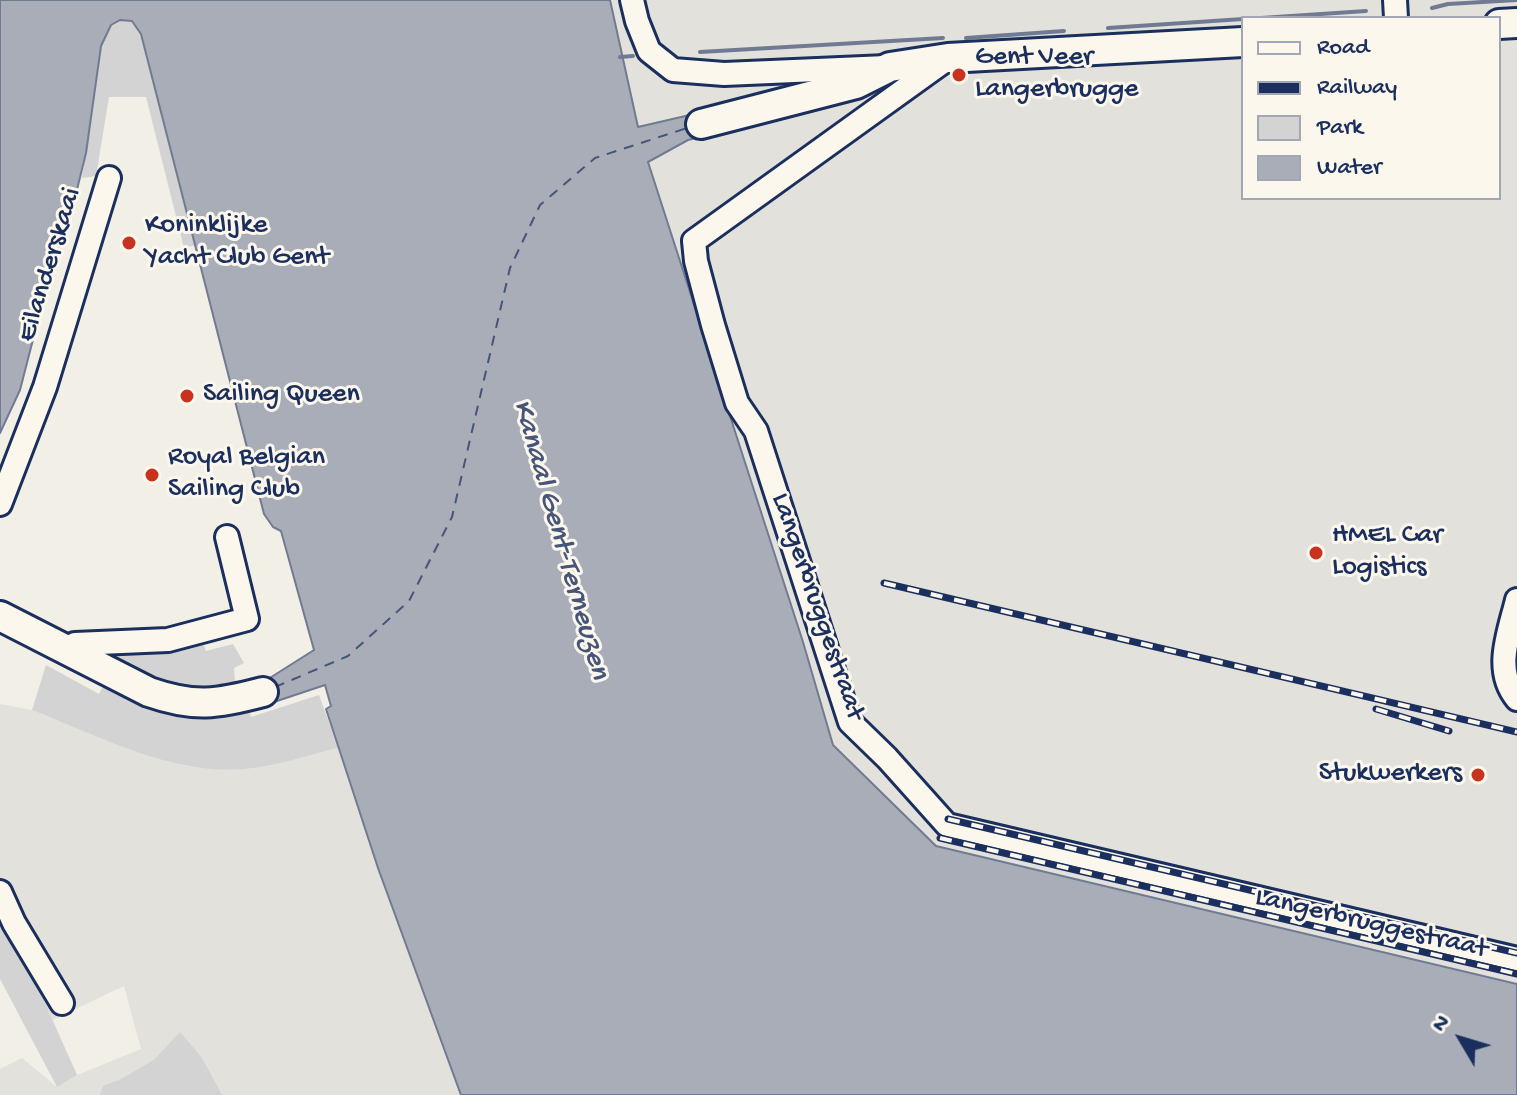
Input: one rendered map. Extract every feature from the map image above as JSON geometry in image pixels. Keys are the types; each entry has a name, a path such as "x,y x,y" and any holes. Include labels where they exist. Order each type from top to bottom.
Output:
{"main road":[{"path":"701,124 856,84 890,67 948,58 1241,42"},
{"path":"0,616 149,692 173,700 201,704 263,692"}],"street":[{"path":"632,0 649,51 673,70 724,74 890,67"},
{"name":"Langerbruggestraat","path":"948,58 694,241 696,261 737,403 756,431 850,722 947,825 1517,959"},
{"name":"Eilanderskaai","path":"0,504 45,387 109,178"},
{"path":"71,652 75,644 168,640 247,619 227,537"},
{"path":"1517,600 1504,657 1505,679 1517,699"},
{"path":"0,892 14,923 62,1003"}],"shaded area":[{"path":"610,0 1517,0 1517,984 936,846 833,745 803,642 648,161 700,137 694,114 638,128"},
{"path":"0,704 32,710 141,752 189,766 243,769 338,748 461,1095 0,1095 0,1069 22,1058 57,1087 77,1075 141,1049 124,986 52,1020 0,912"}],"green space":[{"path":"120,20 132,21 141,34 196,245 184,248 146,97 109,97 96,176 82,178 101,46 111,25"},
{"path":"201,638 206,651 233,644 244,663 234,668 235,682 196,686 167,683 106,654 107,648"},
{"path":"46,665 99,694 104,684 158,709 190,716 207,717 249,710 251,717 319,695 338,748 243,769 189,766 162,760 32,710"},
{"path":"0,912 77,1075 57,1087 0,979"},
{"path":"180,1032 202,1058 222,1095 100,1095 103,1086 154,1060"}],"water":[{"name":"Kanaal Gent-Terneuzen","path":"0,0 610,0 638,127 694,114 700,137 688,140 648,162 803,642 833,745 936,846 1517,984 1517,1095 461,1095 378,868 326,709 331,706 325,685 271,703 265,681 314,650 281,531 273,527 264,514 141,34 132,21 120,20 111,25 101,46 86,153 72,210 20,390 0,433"}],"waterway":[{"path":"1432,8 1448,4 1517,0"},
{"path":"1291,16 1366,11"},
{"path":"1108,28 1241,19"},
{"path":"966,38 1064,31"},
{"path":"700,52 943,38"},
{"path":"620,57 633,56"}],"ferry route":[{"path":"275,687 348,656 409,601 452,517 510,268 540,205 595,158 687,128"}],"railway":[{"path":"884,583 1517,732"},
{"path":"1376,709 1449,731"},
{"path":"948,819 1517,953"},
{"path":"940,838 1517,974"}],"place":[{"name":"Gent Veer Langerbrugge","path":"959,75"},
{"name":"Koninklijke Yacht Club Gent","path":"129,243"},
{"name":"Sailing Queen","path":"187,396"},
{"name":"Royal Belgian Sailing Club","path":"152,475"},
{"name":"HMEL Car Logistics","path":"1316,553"},
{"name":"Stukwerkers","path":"1478,775"}]}
